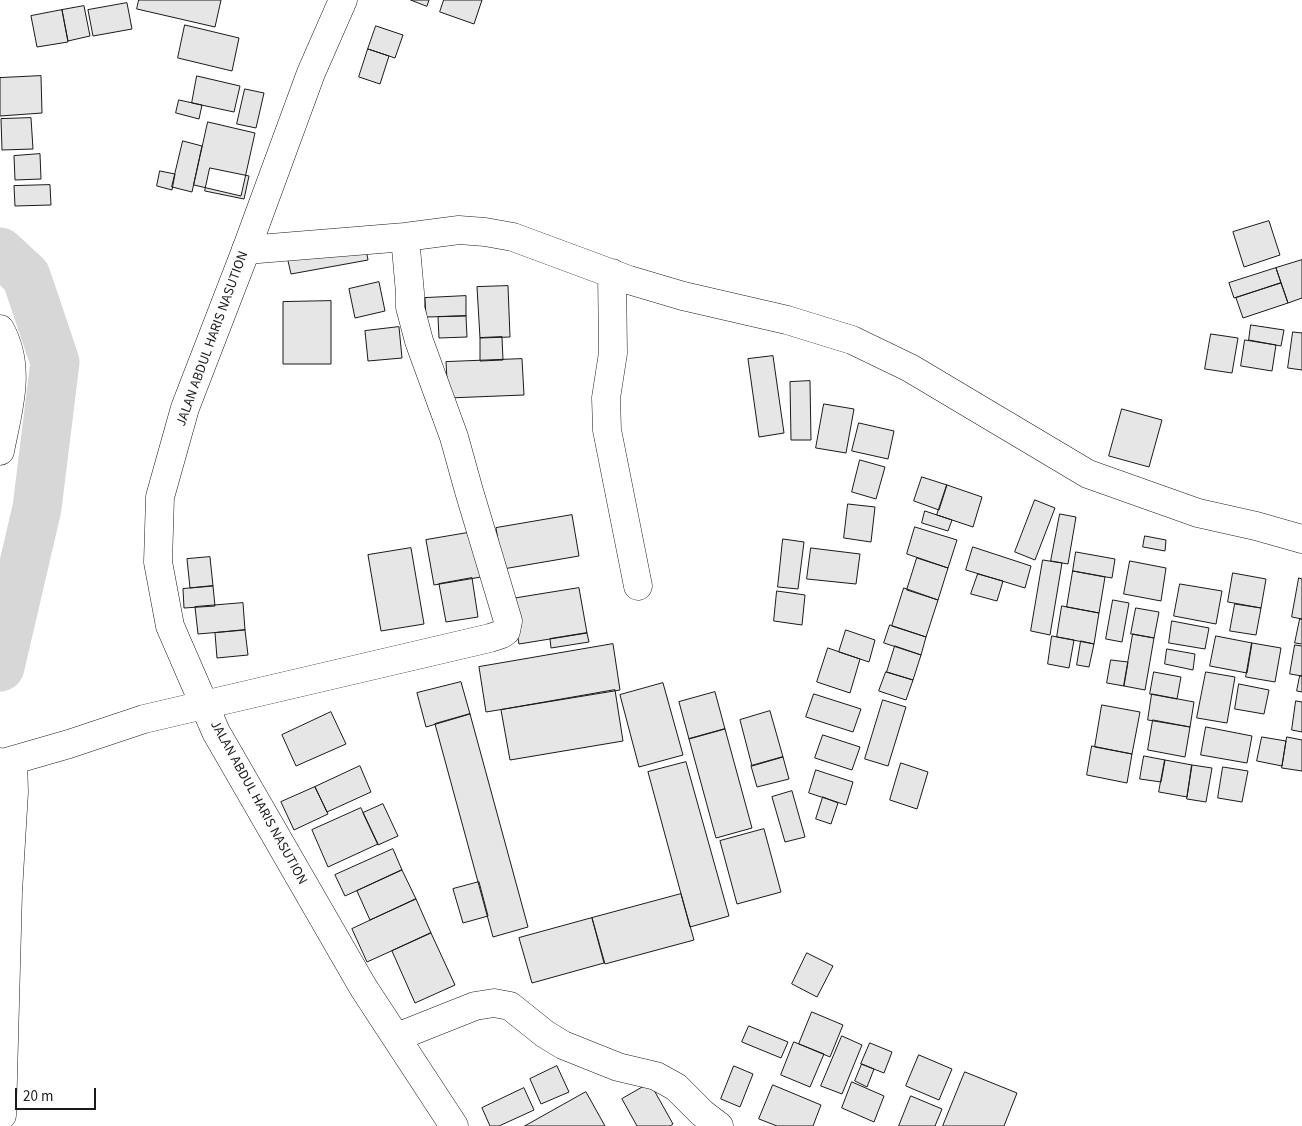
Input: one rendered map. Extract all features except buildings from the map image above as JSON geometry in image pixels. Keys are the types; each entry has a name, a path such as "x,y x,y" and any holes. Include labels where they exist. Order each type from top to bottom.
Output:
{"street":[{"name":"JALAN ABDUL HARIS NASUTION","path":"343,0 311,73 185,408 160,497 158,562 170,626 216,732 353,970 454,1126"},
{"path":"246,250 405,237 459,230 513,237 629,280 683,296 787,320 852,340 910,368 1088,474 1198,513 1302,539"},
{"path":"2,1115 8,892 14,792 5,761 69,744 144,719 490,638 506,631 508,621 468,491 454,437 419,340 410,308 405,237"},
{"path":"612,273 613,353 606,398 607,430 638,586"},
{"path":"0,329 10,354 13,380 0,451"},
{"path":"397,1037 475,1006 494,1003 510,1006 545,1034 563,1045 618,1067 656,1076 676,1087 702,1113 719,1126"}],"waterway":[{"path":"0,252 26,276 55,362 37,508 0,667"}]}
